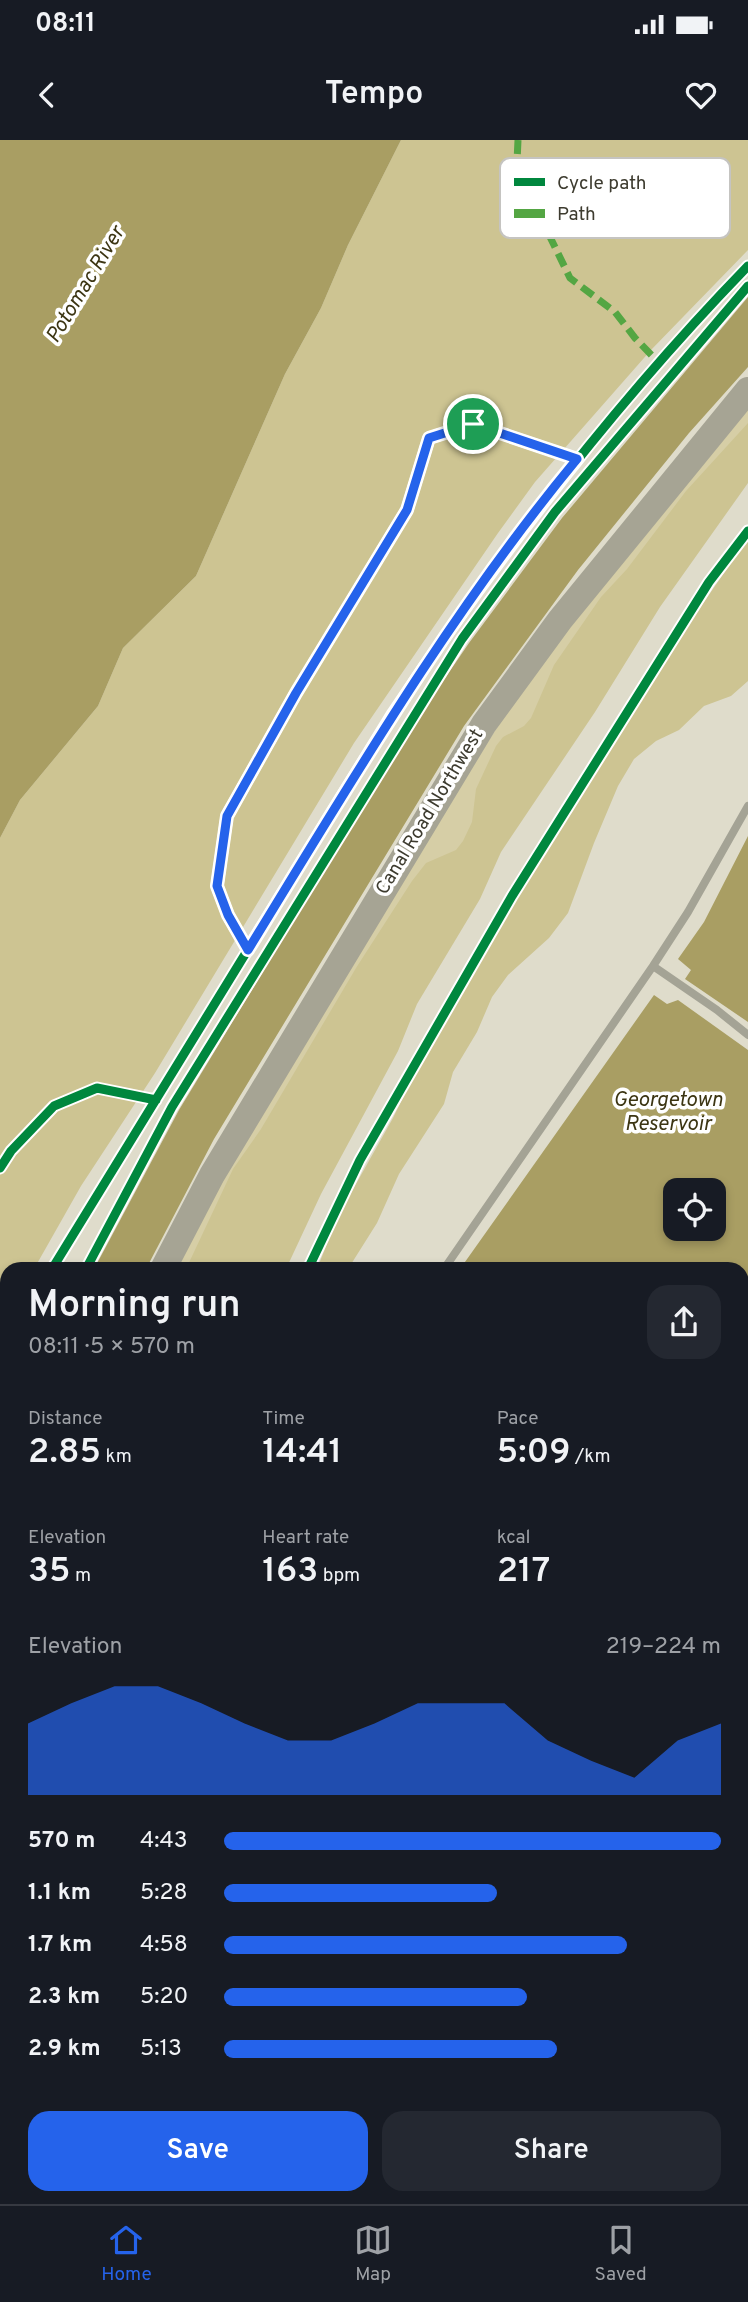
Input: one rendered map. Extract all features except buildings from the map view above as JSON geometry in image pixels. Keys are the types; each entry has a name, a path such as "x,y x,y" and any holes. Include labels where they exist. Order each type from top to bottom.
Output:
{"highway":[{"name":"Canal Road Northwest","path":"167,1262 230,1144 484,724 560,620 748,390"}],"lane":[{"path":"449,1262 653,966 688,912 748,806"},
{"path":"653,966 748,1035"}],"shaded area":[{"path":"401,140 748,140 748,250 651,350 535,482 354,743 155,1073 81,1186 38,1262 0,1262 0,838 20,800 98,706 123,648 196,576 285,374 321,308 348,245"},
{"path":"748,406 748,462 629,590 272,1262 178,1262 208,1205 368,931 531,674"},
{"path":"748,423 748,483 660,607 595,712 501,852 480,899 417,1004 398,1051 321,1194 289,1262 189,1262 233,1169 261,1129 356,968 412,881 426,863 456,850 463,841 472,822 476,789 496,746 503,737 524,726 531,718 554,665 601,597 627,569 686,491"},
{"path":"748,538 748,681 731,696 704,706 679,730 656,741 634,759 618,786 568,913 549,938 508,975 492,997 477,1032 453,1072 444,1104 399,1174 377,1223 352,1262 320,1262 338,1216 393,1118 476,954 516,895 535,853 557,816"}],"water":[{"name":"Potomac River","path":"0,140 401,140 348,245 321,308 285,374 196,576 123,648 98,706 20,800 0,838"},
{"path":"748,297 748,367 689,433 578,570 464,726 214,1139 150,1262 98,1262 179,1110 411,728 469,643 562,518"},
{"path":"748,836 748,1022 685,979 691,970 678,959 704,922"},
{"name":"Georgetown Reservoir","path":"654,995 667,1004 678,1000 748,1050 748,1262 465,1262"}],"marked path":[{"path":"517,158 518,140"},
{"path":"551,238 570,278 615,312 659,363"}],"cycle path":[{"path":"56,1262 393,713 433,654 560,481 651,371 748,266"},
{"path":"90,1262 172,1107 462,639 555,512 748,286"},
{"path":"248,950 228,915 217,886 227,816 296,693 407,510 429,438 473,424 577,459"},
{"path":"311,1262 360,1160 512,896 709,582 748,531"},
{"path":"0,1168 11,1151 54,1106 97,1088 156,1100"}],"route":[{"path":"473,424 577,459 450,628 393,713 248,950 228,915 217,886 227,816 296,693 407,510 429,438 473,424"}]}
